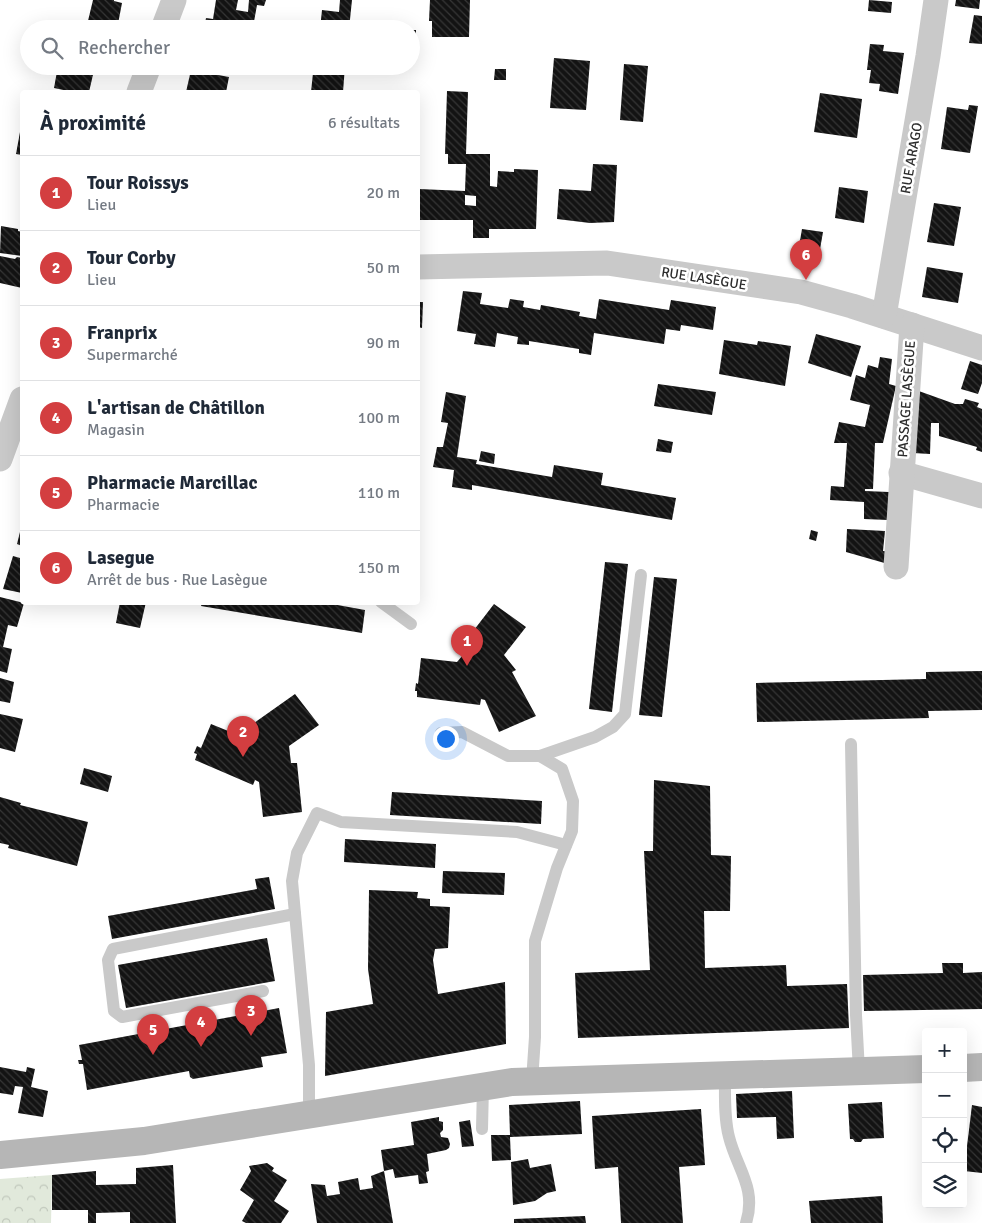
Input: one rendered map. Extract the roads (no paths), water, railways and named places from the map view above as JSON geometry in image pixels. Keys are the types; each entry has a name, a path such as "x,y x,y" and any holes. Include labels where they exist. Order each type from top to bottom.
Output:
{"main road":[{"path":"967,1068 982,1067"},
{"path":"0,1155 144,1140 512,1082 922,1069"}],"street":[{"path":"166,20 174,0"},
{"name":"RUE ARAGO","path":"884,316 936,0"},
{"path":"140,90 146,75"},
{"name":"RUE LASÈGUE","path":"420,267 608,263 801,292 884,316 982,348"},
{"name":"PASSAGE LASÈGUE","path":"896,567 912,325"},
{"path":"0,459 5,433 20,403"},
{"name":"PASSAGE LASÈGUE","path":"901,473 982,496"}],"lane":[{"path":"441,733 462,732 508,756 540,756 595,737 613,727 625,714 641,574"},
{"path":"384,605 411,624"},
{"path":"851,744 856,1015 859,1071"},
{"path":"532,1081 535,1037 535,940 557,868 572,830 573,800 562,769 540,756"},
{"path":"309,1114 308,1065 292,881 297,854 318,813 341,822 517,832 566,845"},
{"path":"264,991 122,1017 114,1011 108,960 112,949 295,914"},
{"path":"725,1075 729,1137 750,1191 749,1214 746,1223"},
{"path":"482,1129 483,1086"}],"place":[{"name":"Lasegue","path":"806,280"},
{"name":"Tour Roissys","path":"467,666"},
{"name":"Tour Corby","path":"243,757"},
{"name":"Franprix","path":"251,1036"},
{"name":"L'artisan de Châtillon","path":"201,1047"},
{"name":"Pharmacie Marcillac","path":"153,1055"}]}
